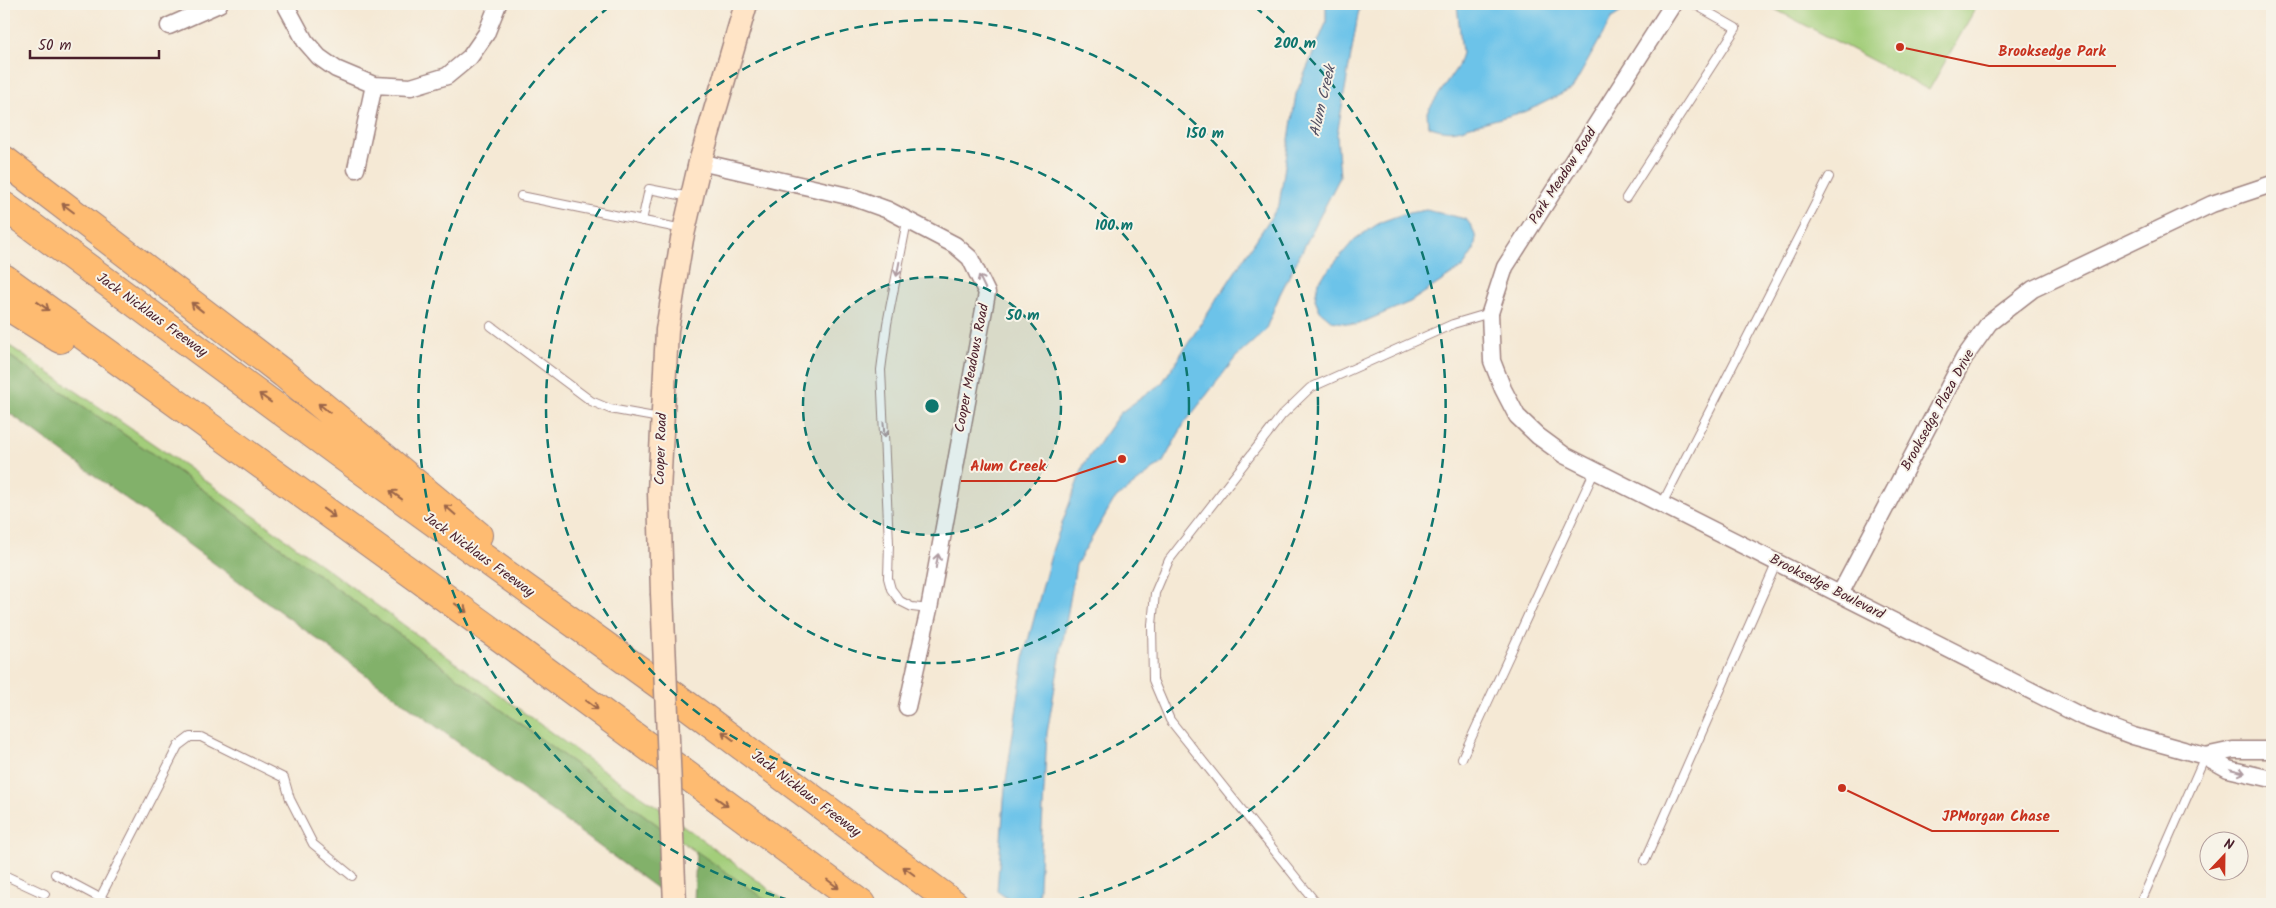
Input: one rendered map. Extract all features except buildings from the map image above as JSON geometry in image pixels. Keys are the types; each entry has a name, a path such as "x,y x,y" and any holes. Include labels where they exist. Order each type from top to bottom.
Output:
{"highway":[{"path":"4,160 284,374 449,509 592,636"},
{"name":"Jack Nicklaus Freeway","path":"4,206 341,455 592,636 951,902"},
{"path":"4,278 512,646 861,904"},
{"path":"4,304 290,484"}],"street":[{"path":"169,26 219,4"},
{"path":"285,4 305,41 319,57 336,69 374,85 411,87 447,76 470,57 486,34 498,4"},
{"name":"Cooper Road","path":"675,904 659,492 667,330 685,230 700,162 746,4"},
{"name":"Park Meadow Road","path":"1492,361 1490,313 1505,267 1674,4"},
{"path":"356,169 374,85"},
{"name":"Cooper Meadows Road","path":"700,162 852,196 888,210 955,245 970,258 987,293 929,609 907,707"},
{"name":"Brooksedge Plaza Drive","path":"1840,594 1964,358 1989,323 2033,289 2212,204 2272,184"},
{"name":"Brooksedge Boulevard","path":"1492,361 1503,389 1517,416 1538,436 1564,455 2083,717 2133,736 2206,756 2228,769 2272,779"},
{"name":"Brooksedge Boulevard","path":"2206,756 2233,750 2272,750"}],"lane":[{"path":"1626,198 1736,28 1694,4"},
{"path":"1662,504 1829,177"},
{"path":"642,221 649,189 692,198"},
{"path":"521,196 685,230"},
{"path":"907,221 880,370 889,543 888,578 891,589 900,601 912,607 929,609"},
{"path":"1317,904 1170,720 1153,680 1152,625 1155,593 1169,560 1282,415 1310,388 1453,324 1490,313"},
{"path":"491,326 591,400 610,409 662,418"},
{"path":"1462,758 1594,470"},
{"path":"1646,861 1777,562"},
{"path":"98,901 178,746 190,737 201,737 284,778 290,799 313,844 352,876"},
{"path":"2140,904 2206,756"},
{"path":"55,874 98,901 112,904"},
{"path":"4,875 45,894"}],"green space":[{"path":"1765,4 1978,4 1929,90"},
{"path":"4,342 187,467 593,763 665,812 789,904 772,904 663,829 176,470 4,352"},
{"path":"4,352 176,470 663,829 663,893 4,409"},
{"path":"696,851 772,904 694,904"}],"water":[{"path":"1326,4 1360,4 1337,135 1340,177 1280,294 1265,331 1236,357 1184,424 1163,462 1114,500 1076,565 1047,733 1038,904 1015,904 997,891 1005,788 1025,652 1053,548 1084,464 1120,413 1162,383 1279,205 1296,94 1326,23"},
{"path":"1457,4 1637,4 1612,18 1572,89 1527,111 1448,131 1428,126 1427,112 1458,66 1462,53"},
{"path":"1426,210 1466,219 1472,227 1476,238 1474,250 1463,267 1410,302 1356,325 1332,321 1320,311 1315,299 1318,282 1355,239 1381,222 1403,214"}],"place":[{"name":"Brooksedge Park","path":"1900,47"},
{"name":"Alum Creek","path":"1122,459"},
{"name":"JPMorgan Chase","path":"1842,788"}]}
